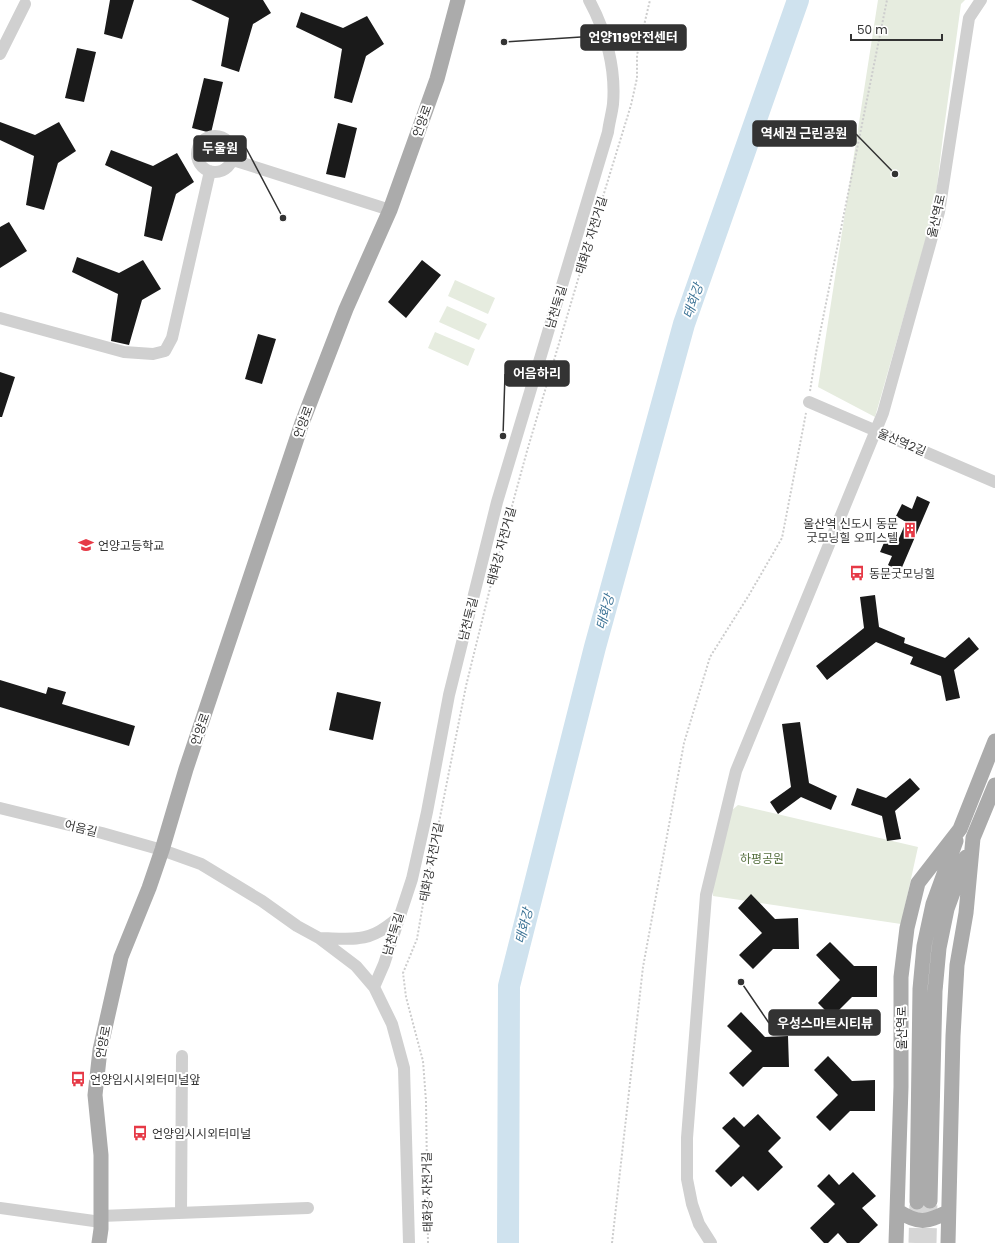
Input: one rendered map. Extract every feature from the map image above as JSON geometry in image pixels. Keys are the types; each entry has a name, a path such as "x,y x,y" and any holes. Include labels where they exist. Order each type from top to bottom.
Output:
{"main road":[{"name":"언양로","path":"99,1243 101,1219 101,1155 94,1095 100,1050 121,957 149,888 162,850 186,769 302,423 346,309 390,210 438,79 458,0"},
{"name":"울산역로","path":"995,741 960,829 933,904 924,946 920,989 923,1201 935,991 939,948 947,909 973,838 995,785"},
{"name":"울산역로","path":"896,1243 901,1087 901,977 907,928 918,882 960,829"},
{"name":"울산역로","path":"948,1243 953,1036 957,965 966,913 973,838"},
{"path":"898,1211 909,1218 922,1221 948,1212"}],"street":[{"name":"남천둑길","path":"374,987 384,964 412,879 427,812 449,695 498,502 612,112 614,87 607,45 589,0"},
{"name":"울산역로","path":"711,1243 699,1224 686,1179 687,1138 706,895 736,771 884,413 939,212 969,18 982,0"},
{"path":"0,54 25,4"},
{"path":"208,136 220,136 226,138 233,148 233,160 230,165 219,172 210,171 202,166 198,161 197,155 199,144 208,136"},
{"path":"233,160 390,210"},
{"path":"0,318 124,352 153,354 165,351 172,338 210,171"},
{"name":"울산역2길","path":"808,402 995,482"},
{"name":"어음길","path":"0,808 102,833 162,850"},
{"path":"162,850 201,864 262,901 297,926 319,938 356,966 374,987 392,1024 404,1068 409,1243"},
{"path":"319,938 360,938 384,929 398,918"},
{"path":"181,1213 182,1056"},
{"path":"0,1208 101,1219 181,1213 308,1208"}],"path":[{"name":"태화강 자전거길","path":"588,245 631,105 637,78 636,55 650,0"},
{"path":"612,1243 643,967 684,743 710,657 750,595 782,538 816,353 887,0"},
{"name":"태화강 자전거길","path":"428,1243 424,1061 406,997 403,973 417,939 466,686 494,572 527,451 586,253"}],"green space":[{"path":"878,0 965,0 961,4 934,211 875,417 818,387"},
{"path":"455,280 495,298 488,314 448,296"},
{"path":"447,306 487,324 479,340 439,322"},
{"path":"435,332 475,349 468,366 428,348"},
{"name":"하평공원","path":"738,805 918,847 901,924 713,896 714,858 725,816"}],"building":[{"path":"110,0 134,0 122,39 104,34"},
{"path":"191,0 263,0 271,13 253,24 239,72 221,66 229,18"},
{"path":"301,12 343,28 367,16 384,44 366,56 352,103 334,98 342,49 296,27"},
{"path":"77,48 96,52 84,102 65,98"},
{"path":"204,78 223,82 211,133 192,128"},
{"path":"0,122 35,135 59,122 76,151 58,163 44,210 26,205 34,156 0,140"},
{"path":"338,123 357,128 345,178 326,174"},
{"path":"111,150 153,166 177,153 194,182 176,194 162,241 144,236 152,187 105,165"},
{"path":"9,222 27,251 0,268 0,227"},
{"path":"77,257 119,273 143,260 161,289 142,300 129,345 111,341 118,294 72,272"},
{"path":"422,260 441,275 406,318 388,302"},
{"path":"258,334 276,339 262,384 245,379"},
{"path":"0,372 15,377 2,417 0,417"},
{"name":"울산역 신도시 동문 굿모닝힐 오피스텔","path":"917,496 930,502 900,572 888,565 892,556 880,552 886,538 897,543 906,522 896,516 902,504 912,509"},
{"path":"875,595 879,627 905,638 904,643 945,658 969,637 979,649 954,670 960,698 946,701 941,676 910,664 913,657 876,642 827,680 816,666 864,628 860,597"},
{"path":"0,680 46,694 48,687 66,692 62,704 135,726 129,746 0,707"},
{"path":"337,692 381,702 373,740 329,730"},
{"path":"800,722 809,783 837,796 831,810 801,797 778,814 770,802 791,787 782,724"},
{"path":"910,778 920,789 895,811 901,839 887,841 882,816 851,805 857,788 886,798"},
{"path":"751,894 775,919 798,918 799,949 773,949 753,969 739,955 762,933 738,908"},
{"path":"830,942 854,966 877,966 877,997 852,997 832,1017 818,1003 840,980 816,955"},
{"path":"741,1012 765,1037 788,1036 789,1067 763,1067 743,1087 729,1073 752,1051 727,1026"},
{"path":"828,1056 852,1081 875,1080 875,1111 850,1111 830,1131 816,1117 838,1095 814,1070"},
{"path":"758,1114 781,1138 768,1151 783,1167 758,1191 743,1176 731,1187 715,1171 740,1146 722,1128 734,1117 744,1127"},
{"path":"853,1172 876,1196 862,1208 878,1225 859,1243 847,1243 838,1233 828,1243 824,1243 810,1228 835,1204 817,1186 829,1174 839,1185"}],"waterway":[{"name":"태화강","path":"508,1243 509,986 595,647 684,324 798,0"}],"tunnel":[{"path":"929,1243 930,1201"},
{"path":"916,1243 917,1202"}],"place":[{"name":"언양119안전센터","path":"504,42"},
{"name":"역세권 근린공원","path":"895,174"},
{"name":"두울원","path":"283,218"},
{"name":"어음하리","path":"503,436"},
{"name":"울산역 신도시 동문 굿모닝힐 오피스텔","path":"910,530"},
{"name":"언양고등학교","path":"86,545"},
{"name":"동문굿모닝힐","path":"857,573"},
{"name":"우성스마트시티뷰","path":"741,982"},
{"name":"언양임시시외터미널앞","path":"78,1079"},
{"name":"언양임시시외터미널","path":"140,1133"}]}
